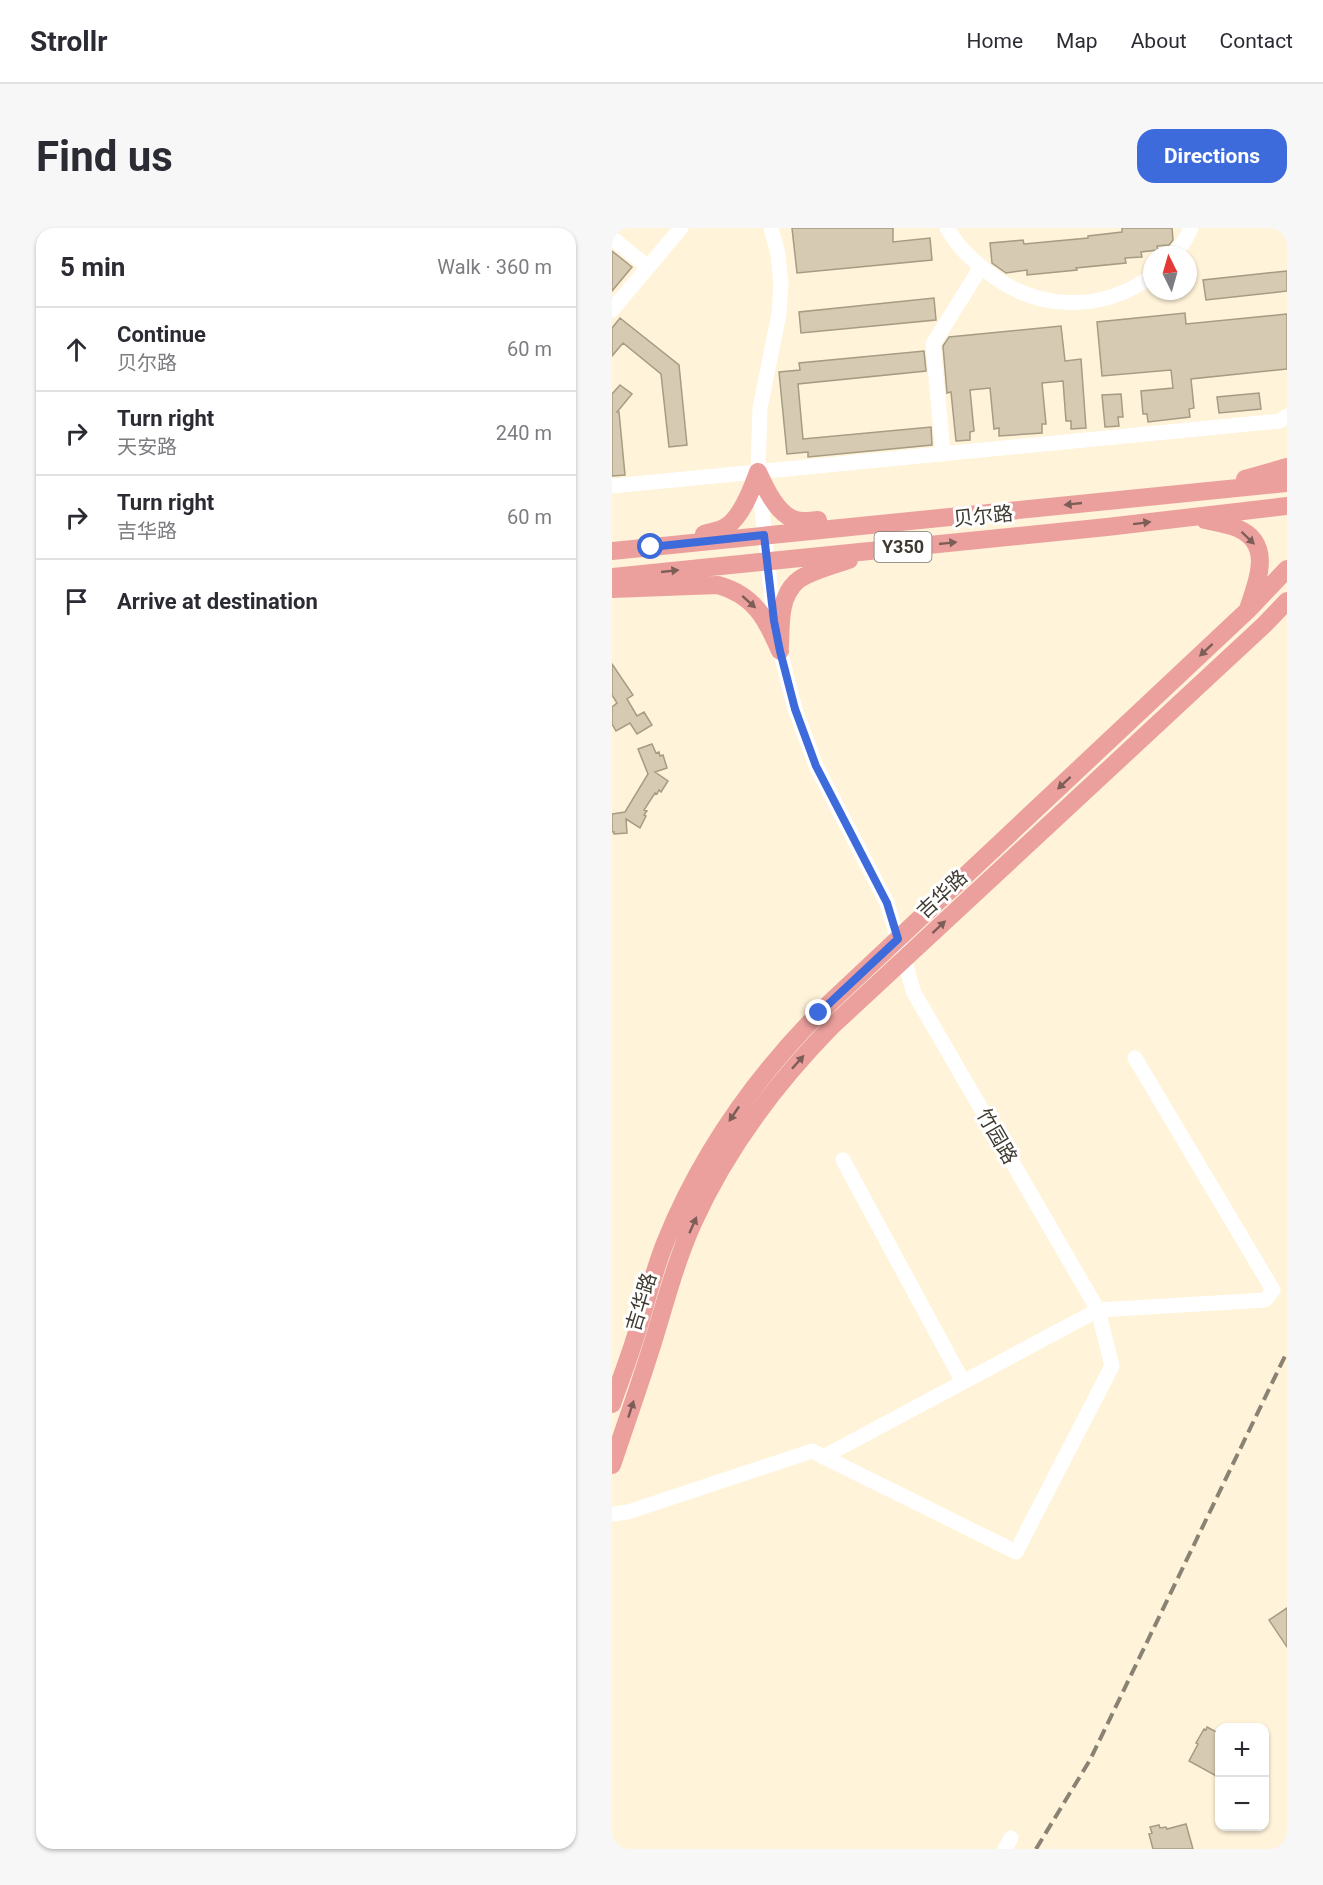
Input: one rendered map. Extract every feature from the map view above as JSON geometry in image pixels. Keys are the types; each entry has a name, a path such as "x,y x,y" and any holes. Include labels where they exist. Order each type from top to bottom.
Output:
{"main road":[{"path":"1194,492 1287,467"},
{"path":"758,472 775,504 793,519 809,521 904,511 966,514"},
{"path":"651,547 727,527 750,494 758,472"},
{"name":"贝尔路","path":"612,550 1287,483"},
{"name":"贝尔路","path":"612,577 1287,506"},
{"path":"1195,517 1236,528 1248,536 1256,546 1260,559 1260,572 1248,610"},
{"path":"780,651 783,605 796,581 817,571 884,549"},
{"name":"吉华路","path":"612,1404 637,1333 654,1273 690,1187 721,1133 757,1083 797,1035 1248,610 1287,569"},
{"path":"612,589 718,585 734,589 751,601 759,611 768,624 780,651"},
{"name":"吉华路","path":"612,1465 681,1251 721,1169 753,1118 790,1070 832,1026 1264,625 1287,601"}],"street":[{"path":"612,310 681,228"},
{"name":"竹园路","path":"771,228 778,254 781,294 760,408 758,472 770,591 780,651 795,709 816,766 887,903 914,993 1098,1310 1112,1366 1016,1552 823,1457"},
{"path":"947,228 969,258 992,276 1015,290 1040,299 1067,303 1094,301 1132,288 1143,281"},
{"path":"1181,246 1191,228"},
{"path":"612,238 648,267"},
{"path":"944,453 933,344 981,267"},
{"path":"612,486 1280,421 1287,416"},
{"path":"612,1514 628,1512 812,1451 823,1457 1098,1310 1265,1300 1273,1290 1135,1058"},
{"path":"843,1160 963,1382"}],"building":[{"path":"792,228 893,228 893,242 930,238 932,260 797,273"},
{"path":"1122,228 1172,228 1173,240 1169,245 1143,246 1142,257 1125,258 1126,263 1076,268 1077,270 1027,275 1027,270 1006,273 992,263 990,243 1023,240 1024,244 1088,238 1088,236 1122,232"},
{"path":"612,251 632,267 612,291"},
{"path":"1287,271 1287,291 1206,300 1203,280"},
{"path":"934,298 936,320 801,333 799,312"},
{"path":"1185,313 1186,324 1287,314 1287,369 1191,379 1194,408 1189,409 1190,417 1148,422 1147,414 1143,414 1141,391 1173,388 1171,370 1102,376 1097,322"},
{"path":"620,318 679,365 687,445 669,447 661,374 623,343 612,356 612,328"},
{"path":"1061,326 1065,361 1081,359 1086,428 1071,429 1071,421 1066,421 1063,381 1042,383 1046,424 1042,424 1042,433 999,436 999,428 994,429 990,388 970,390 974,431 970,432 970,440 956,441 951,392 947,393 943,346 949,337"},
{"path":"924,351 926,371 798,384 803,439 931,427 932,445 808,457 808,452 787,454 779,372 800,370 799,363"},
{"path":"620,385 632,394 617,412 619,412 625,475 612,476 612,394"},
{"path":"1259,393 1261,409 1219,413 1217,397"},
{"path":"1121,394 1123,417 1118,417 1119,426 1105,427 1102,395"},
{"path":"612,664 633,695 627,699 637,716 644,712 652,725 637,734 630,723 616,731 612,724 612,707 617,703 612,695"},
{"path":"652,744 656,753 663,755 667,768 655,772 668,781 661,792 659,790 657,794 655,793 644,810 647,811 644,815 646,816 640,828 626,819 627,833 614,834 612,814 625,812 648,774 638,749"},
{"path":"1287,1608 1287,1647 1269,1620"},
{"path":"1207,1727 1215,1731 1215,1775 1189,1761 1198,1744 1196,1743 1204,1729 1206,1730"},
{"path":"1186,1824 1193,1849 1153,1849 1149,1834 1152,1833 1150,1827 1159,1825 1160,1828 1166,1827 1167,1829"}],"railway":[{"path":"1036,1849 1090,1760 1287,1352"}],"route":[{"path":"651,547 764,535 774,621 795,709 816,766 887,903 898,939 819,1013"}]}
